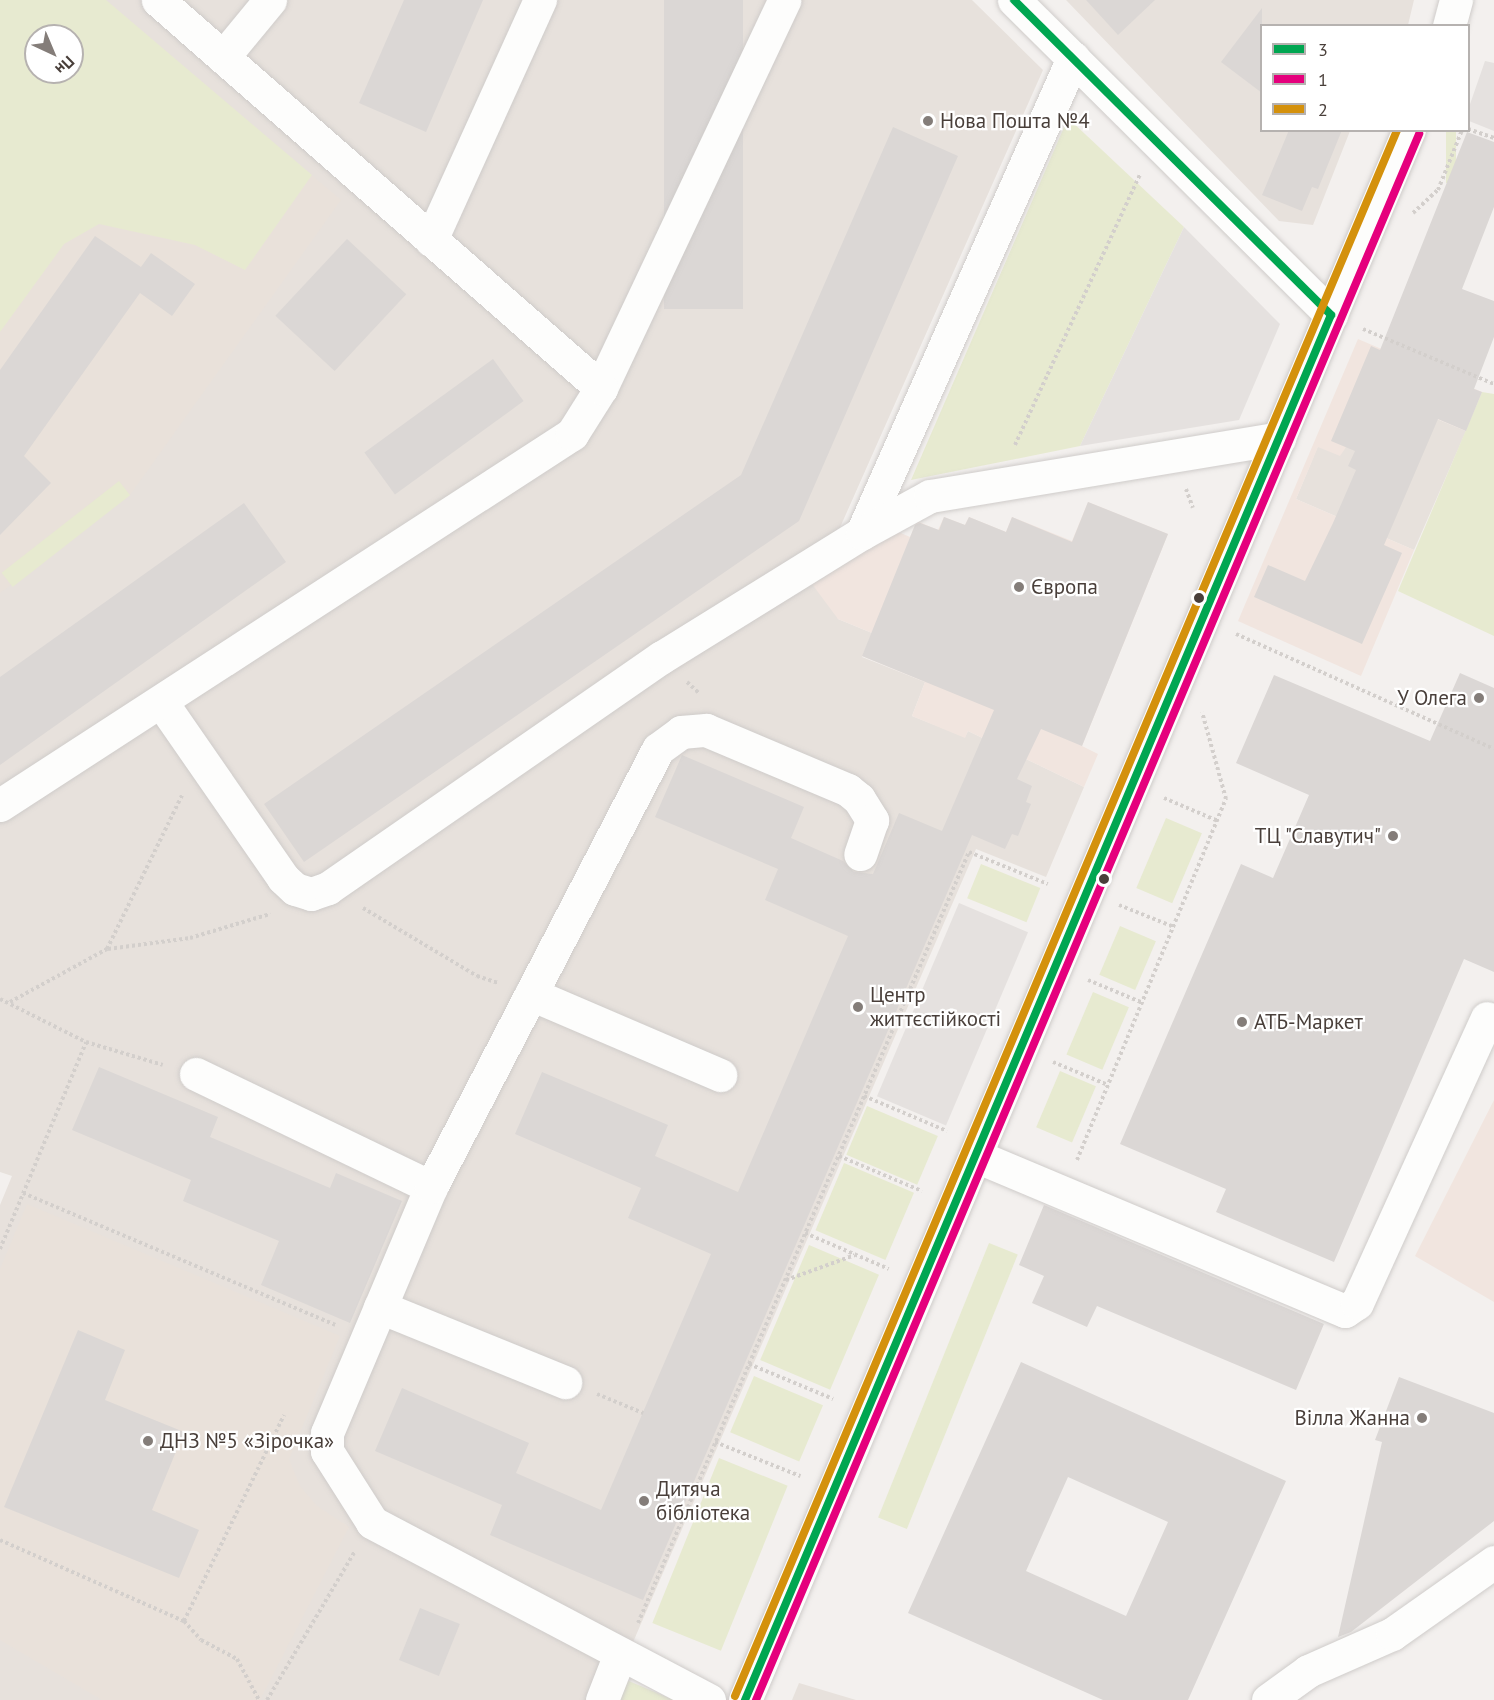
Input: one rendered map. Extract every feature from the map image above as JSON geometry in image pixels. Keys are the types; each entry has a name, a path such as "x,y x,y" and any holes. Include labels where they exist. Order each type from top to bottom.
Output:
{"street":[{"path":"158,0 601,388"},
{"path":"223,57 270,0"},
{"path":"431,240 540,0"},
{"path":"0,805 162,703 572,434 601,388 784,0"},
{"path":"1014,0 1344,320"},
{"path":"1450,24 1456,0"},
{"path":"862,533 1073,58"},
{"path":"745,1700 1279,438 1344,320 1407,132"},
{"path":"162,703 283,878 295,889 320,891 662,657 862,533 930,496 1279,438"},
{"path":"709,1700 628,1640 372,1522 332,1460 326,1442 366,1338 431,1187 658,749 681,732 706,730 848,790 859,799 872,820 860,854"},
{"path":"531,994 720,1075"},
{"path":"976,1156 1338,1310 1352,1309 1487,1018"},
{"path":"196,1074 431,1187"},
{"path":"380,1307 565,1382"},
{"path":"1268,1700 1308,1671 1392,1634 1494,1562"},
{"path":"602,1700 628,1640"}],"path":[{"path":"1470,130 1494,138"},
{"path":"1410,215 1438,190 1461,132"},
{"path":"997,484 1145,163"},
{"path":"1344,320 1494,384"},
{"path":"1229,631 1494,749"},
{"path":"1064,1192 1218,821 1225,790 1205,732 1201,700"},
{"path":"107,949 201,758"},
{"path":"1160,797 1218,821"},
{"path":"628,1640 969,852 1048,884"},
{"path":"10,1002 107,949 190,938 288,909 320,891 477,976 531,994"},
{"path":"1116,904 1174,927"},
{"path":"1085,979 1143,1003"},
{"path":"0,999 86,1042 196,1074"},
{"path":"0,1249 86,1042"},
{"path":"1050,1061 1108,1085"},
{"path":"864,1096 948,1131"},
{"path":"838,1156 923,1191"},
{"path":"23,1193 366,1338"},
{"path":"805,1233 889,1269"},
{"path":"785,1280 856,1255"},
{"path":"749,1364 833,1399"},
{"path":"565,1382 643,1413"},
{"path":"184,1621 284,1415"},
{"path":"715,1442 800,1476"},
{"path":"267,1700 372,1522"},
{"path":"0,1540 184,1621 201,1640 237,1659 259,1700"}],"shaded area":[{"path":"0,0 972,0 1043,70 822,568 838,619 872,633 862,657 925,682 912,716 965,737 968,731 1084,787 1046,877 976,849 608,1700 0,1700 0,1205 12,1176 0,1172"},
{"path":"0,0 106,0 341,200 130,495 0,593"},
{"path":"1066,0 1414,0 1408,24 1260,24 1260,132 1350,132 1313,225 1279,221"},
{"path":"1485,61 1494,63 1494,131 1470,121 1470,104"},
{"path":"1184,227 1280,324 1239,420 1080,446"},
{"path":"1358,339 1482,392 1466,431 1381,396 1340,456 1318,447 1296,499 1414,550 1361,676 1238,621"},
{"path":"1381,396 1466,431 1414,550 1296,499 1318,446 1345,447"},
{"name":"Європа","path":"1088,502 1168,534 1082,746 1098,754 1084,787 968,731 965,738 912,716 925,682 862,656 872,633 838,619 809,580 889,528 910,537 917,521 938,530 944,517 965,525 969,517 1006,532 1012,517 1072,541"},
{"path":"959,903 1028,932 946,1126 877,1096"},
{"path":"1494,1100 1494,1302 1415,1256"},
{"name":"ДНЗ №5 «Зірочка»","path":"27,1204 340,1336 289,1459 300,1486 317,1506 349,1527 260,1700 102,1700 0,1640 0,1269"},
{"path":"799,1683 856,1700 792,1700"}],"green space":[{"path":"0,0 106,0 312,175 245,270 195,245 99,224 64,244 0,332"},
{"path":"1068,118 1184,227 1080,446 911,480"},
{"path":"1446,132 1456,132 1456,183 1446,183"},
{"path":"1482,392 1494,394 1494,636 1398,591"},
{"path":"119,481 130,495 13,587 2,573"},
{"path":"1166,818 1202,833 1172,903 1136,888"},
{"path":"981,864 1040,888 1026,922 967,898"},
{"path":"1120,926 1156,941 1135,990 1099,975"},
{"path":"1093,992 1129,1007 1102,1070 1066,1055"},
{"path":"1060,1071 1096,1086 1072,1142 1036,1127"},
{"path":"867,1106 938,1136 917,1185 846,1155"},
{"path":"844,1163 914,1193 885,1260 815,1230"},
{"path":"989,1243 1018,1255 907,1529 878,1517"},
{"path":"809,1245 879,1275 830,1390 760,1360"},
{"path":"754,1376 823,1405 799,1461 730,1432"},
{"path":"719,1458 788,1486 721,1651 652,1623"},
{"path":"624,1679 674,1700 616,1700"}],"building":[{"path":"404,0 483,0 426,132 359,103"},
{"path":"664,0 743,0 743,309 664,309"},
{"path":"1086,0 1155,0 1118,35"},
{"path":"1262,8 1260,91 1221,62"},
{"path":"893,127 958,156 799,521 304,862 264,804 741,475"},
{"path":"1288,132 1341,132 1318,189 1312,187 1302,211 1262,195"},
{"path":"1467,132 1494,142 1494,207 1462,289 1494,301 1494,337 1474,389 1482,392 1466,431 1438,419 1384,545 1402,553 1362,644 1254,597 1268,565 1305,581 1333,523 1356,470 1348,466 1355,451 1331,441 1371,346 1380,350"},
{"path":"95,236 141,267 151,253 195,284 172,316 140,293 24,456 51,483 0,535 0,370"},
{"path":"347,239 406,294 335,371 275,316"},
{"path":"493,359 524,401 395,495 364,452"},
{"path":"1088,502 1168,534 1082,746 1041,729 1017,779 1032,786 1026,802 1031,804 1018,836 1012,834 1005,849 972,835 643,1600 490,1535 502,1505 375,1451 402,1388 529,1443 516,1473 601,1510 711,1254 628,1218 641,1188 515,1134 542,1072 668,1125 655,1156 738,1192 848,936 765,900 778,869 655,817 682,755 804,807 791,838 843,861 854,872 873,874 899,813 942,831 994,710 862,656 915,525 920,523 939,530 944,517 965,525 969,517 1006,532 1012,517 1072,542"},
{"path":"244,503 286,562 0,765 0,677"},
{"path":"1460,673 1494,688 1494,972 1464,959 1334,1262 1216,1212 1226,1189 1120,1144 1241,864 1273,878 1309,795 1236,763 1274,675 1430,741"},
{"path":"99,1067 218,1117 210,1137 330,1188 336,1173 402,1201 350,1323 261,1285 279,1241 183,1201 191,1180 72,1130"},
{"path":"1044,1205 1324,1324 1296,1390 1097,1306 1087,1327 1032,1303 1044,1276 1019,1265"},
{"path":"78,1330 125,1350 105,1400 184,1432 152,1510 199,1530 179,1578 4,1507"},
{"path":"1021,1362 1286,1481 1188,1700 1103,1700 908,1613","holes":["1068,1477 1168,1522 1126,1616 1026,1571"]},
{"path":"1399,1377 1494,1413 1494,1521 1351,1632 1338,1637 1382,1442 1375,1440"},
{"path":"420,1608 460,1624 439,1676 399,1660"}],"transit line":[{"name":"3","path":"1014,0 1331,315"},
{"name":"2","path":"735,1696 1396,132"},
{"name":"1","path":"756,1700 1419,134"},
{"name":"3","path":"745,1700 1331,315"}],"place":[{"name":"Нова Пошта №4","path":"928,121"},
{"name":"Європа","path":"1019,587"},
{"name":"У Олега","path":"1479,698"},
{"name":"ТЦ \"Славутич\"","path":"1393,836"},
{"name":"Центр життєстійкості","path":"858,1007"},
{"name":"АТБ-Маркет","path":"1242,1022"},
{"name":"Вілла Жанна","path":"1422,1418"},
{"name":"ДНЗ №5 «Зірочка»","path":"148,1441"},
{"name":"Дитяча бібліотека","path":"644,1501"}]}
